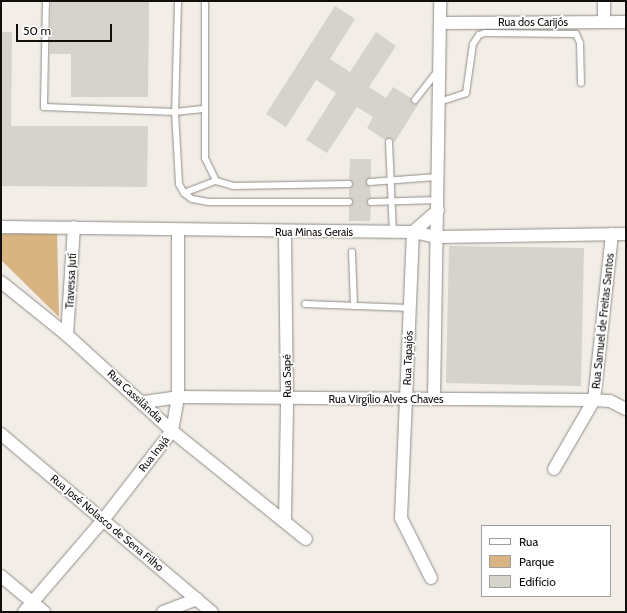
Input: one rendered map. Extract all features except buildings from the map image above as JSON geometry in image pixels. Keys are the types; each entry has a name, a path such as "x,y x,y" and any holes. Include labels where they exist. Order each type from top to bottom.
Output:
{"street":[{"path":"434,399 440,1"},
{"path":"604,1 604,22"},
{"name":"Rua dos Carijós","path":"440,23 626,22"},
{"path":"413,232 438,205"},
{"name":"Rua Minas Gerais","path":"1,227 74,227 178,232 413,232 437,237 626,234"},
{"name":"Travessa Jutí","path":"68,335 74,227"},
{"name":"Rua Inajá","path":"24,612 103,520 172,431 178,397 178,232"},
{"name":"Rua Sapé","path":"285,232 287,399 285,519"},
{"name":"Rua Tapajós","path":"413,232 401,518 431,578"},
{"name":"Rua Samuel de Freitas Santos","path":"554,469 594,400 612,234"},
{"name":"Rua Cassilândia","path":"1,282 68,335 144,402 172,431 285,519 306,539"},
{"name":"Rua Virgílio Alves Chaves","path":"144,402 178,397 287,399 594,400 610,401 626,409"},
{"name":"Rua José Nolasco de Sena Filho","path":"1,434 212,612"},
{"path":"1,576 44,612"},
{"path":"164,612 197,599"}],"lane":[{"path":"46,1 44,107 175,112 203,109"},
{"path":"178,1 175,112 178,184 184,193 192,199 209,202 349,202"},
{"path":"205,1 203,109 205,158 216,181"},
{"path":"439,102 466,93 473,44 479,35 485,33 576,34 580,43 581,83"},
{"path":"415,100 439,70"},
{"path":"389,142 389,180 393,232"},
{"path":"370,182 437,177"},
{"path":"184,193 216,181 233,186 349,184"},
{"path":"371,202 390,201 438,205"},
{"path":"352,252 354,306"},
{"path":"305,304 410,308"}],"green space":[{"path":"57,231 59,317 1,260 1,234"}]}
